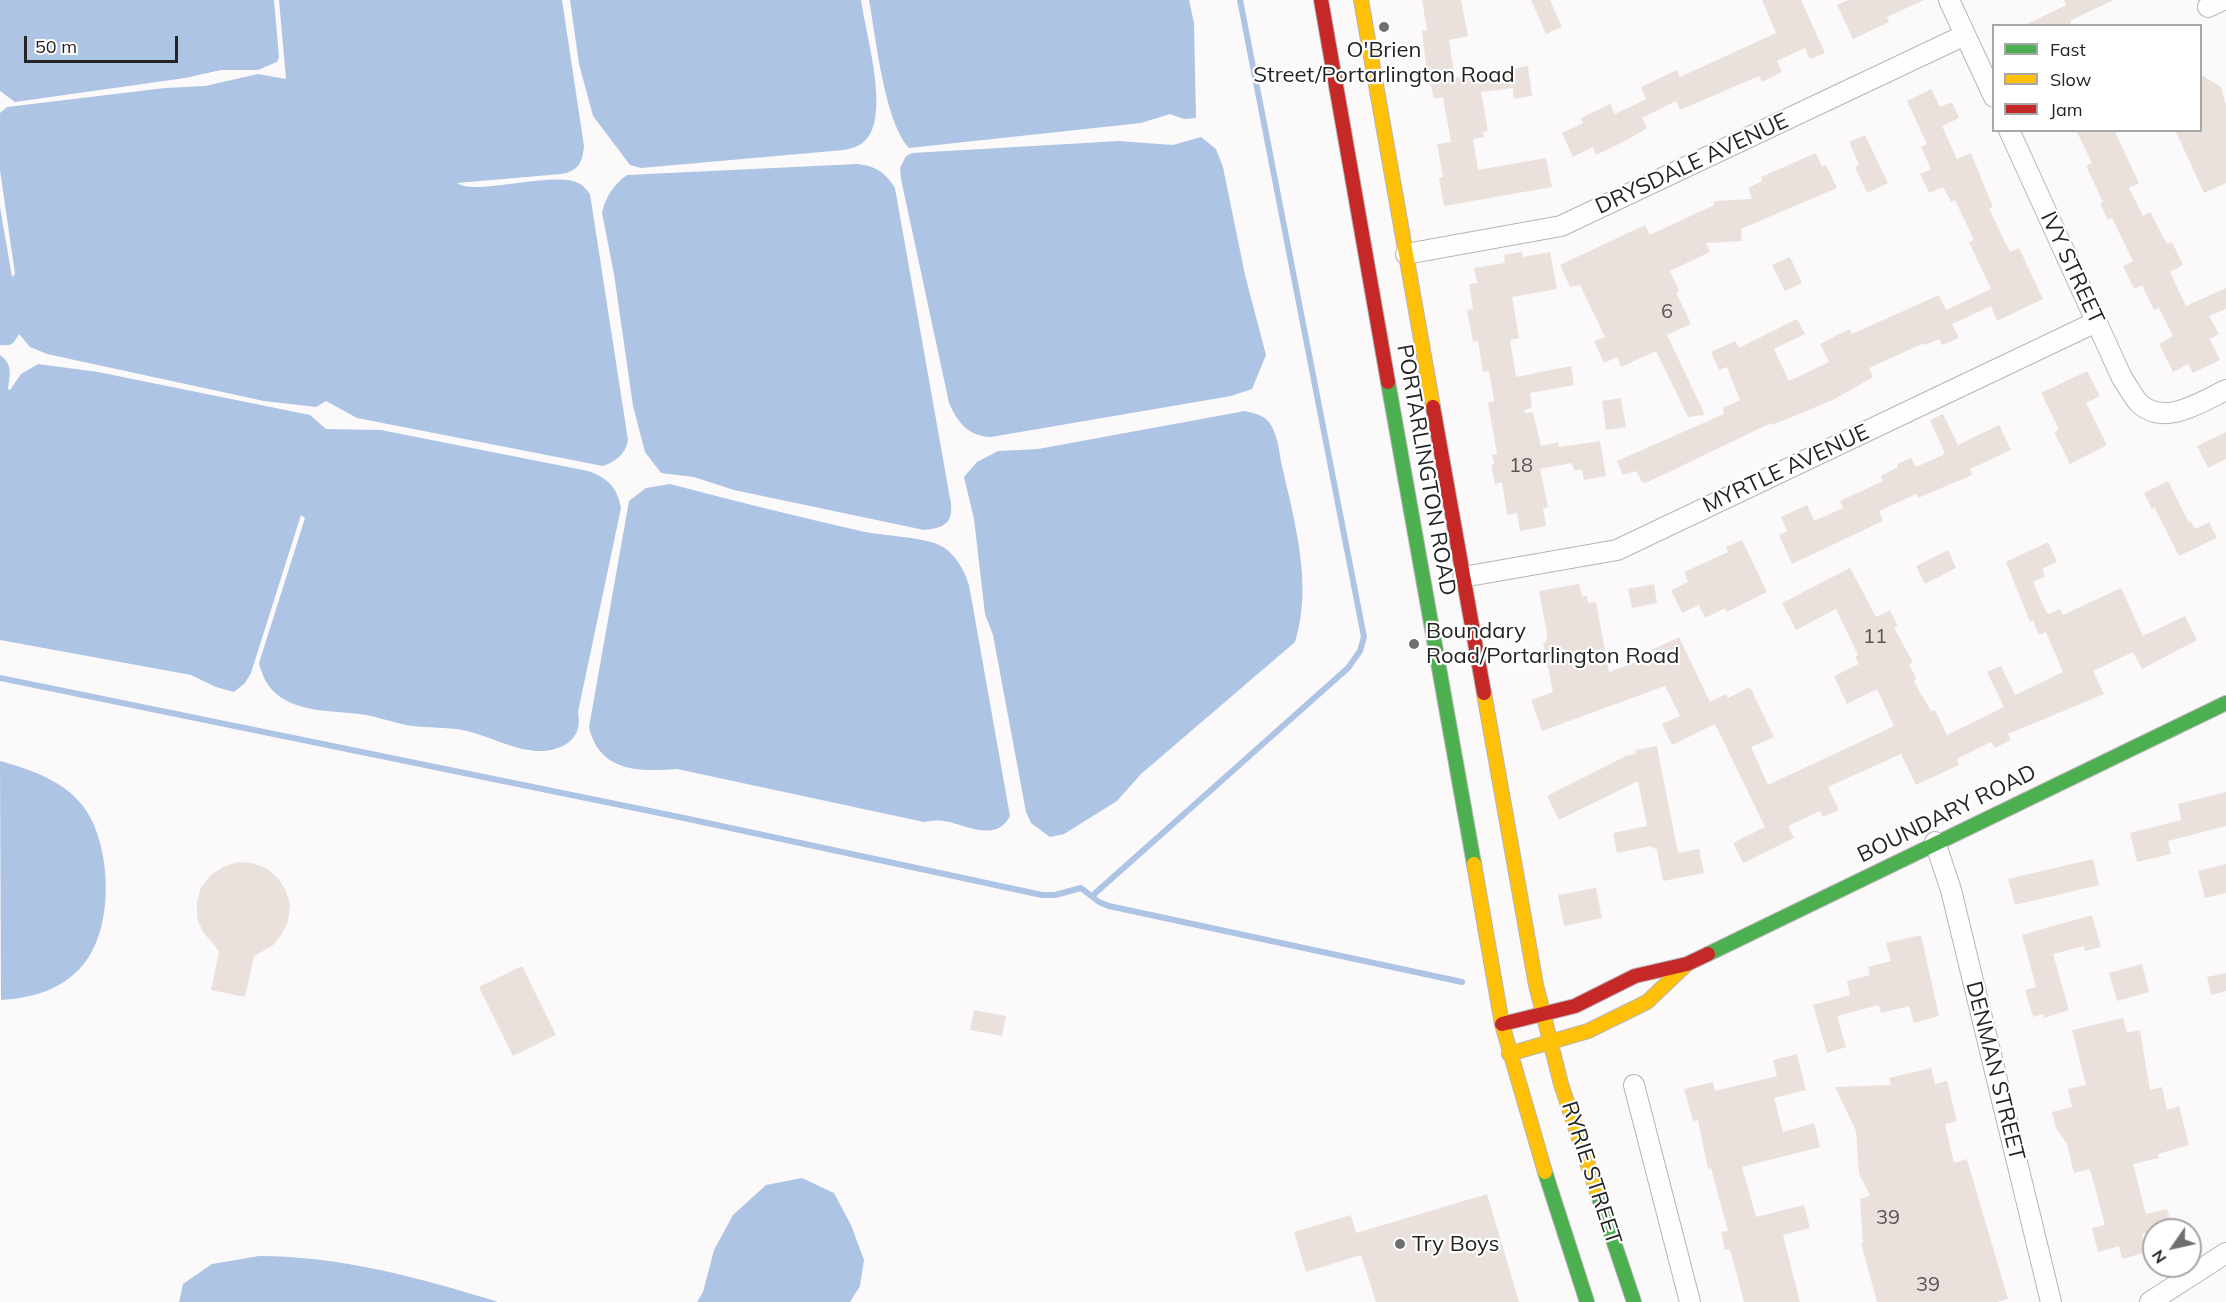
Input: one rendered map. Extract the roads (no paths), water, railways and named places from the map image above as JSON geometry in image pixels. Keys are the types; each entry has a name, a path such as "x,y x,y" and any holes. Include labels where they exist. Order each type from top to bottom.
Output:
{"main road":[{"name":"PORTARLINGTON ROAD","path":"1321,0 1509,1054"},
{"name":"PORTARLINGTON ROAD","path":"1361,0 1463,578 1550,1042"},
{"name":"BOUNDARY ROAD","path":"1502,1024 1575,1006 1635,976 1687,964 2226,703"},
{"name":"BOUNDARY ROAD","path":"1509,1054 1588,1031 1647,1002 1687,964"},
{"name":"RYRIE STREET","path":"1550,1042 1561,1084 1634,1302"},
{"name":"RYRIE STREET","path":"1509,1054 1587,1302"}],"street":[{"path":"1949,0 1992,93"},
{"name":"DRYSDALE AVENUE","path":"1406,254 1561,226 1965,35"},
{"name":"IVY STREET","path":"2010,132 2122,378 2139,403 2162,414 2182,411 2226,390"},
{"name":"MYRTLE AVENUE","path":"1463,578 1617,550 2096,322"},
{"name":"DENMAN STREET","path":"1935,842 1951,890 2051,1302"},
{"path":"1634,1085 1690,1302"},
{"path":"2150,1302 2226,1253"}],"water":[{"path":"0,0 274,0 279,57 277,62 258,70 221,70 185,78 15,102 0,91"},
{"path":"279,0 562,0 584,146 578,165 572,171 561,174 457,183 479,187 564,180 578,183 590,194 628,440 625,449 616,460 603,466 357,418 326,401 316,407 264,401 47,354 30,347 19,334 12,344 0,345 0,207 12,277 15,274 0,170 0,113 7,107 165,88 205,86 258,74 286,79"},
{"path":"570,0 861,0 876,84 875,117 872,130 861,144 844,150 641,168 630,165 593,116 579,64"},
{"path":"869,0 1189,0 1194,23 1196,118 1184,119 1170,114 1141,123 909,148 900,135 887,99"},
{"path":"1201,137 1216,149 1223,167 1245,275 1266,355 1252,389 1231,396 991,437 970,431 956,417 949,403 901,179 900,168 906,156 912,153 1119,141 1173,145"},
{"path":"857,164 870,166 879,171 895,188 951,504 948,520 937,528 924,530 734,490 694,477 661,473 645,452 633,406 614,274 602,213 614,187 627,175"},
{"path":"0,355 9,366 8,389 10,390 21,374 38,364 98,372 310,415 326,429 381,430 588,471 606,480 617,494 621,508 578,712 577,732 574,737 558,748 529,750 462,730 412,726 366,715 304,707 295,705 276,694 265,680 259,663 305,518 301,515 251,673 245,683 234,692 216,687 191,675 0,640"},
{"path":"1245,411 1266,419 1276,435 1279,448 1297,532 1302,577 1300,621 1295,642 1141,774 1117,801 1064,834 1050,837 1031,823 1026,812 993,635 985,614 974,519 964,477 977,462 998,451 1038,449"},
{"path":"670,484 865,532 931,542 943,547 953,556 969,585 1010,816 1004,824 989,831 944,821 924,822 677,769 635,769 611,761 602,753 594,742 589,727 629,501 646,488"},
{"path":"0,761 46,777 75,797 83,806 93,822 100,842 106,886 101,930 93,949 75,974 56,987 35,995 1,1000"},
{"path":"802,1178 834,1193 851,1225 864,1260 860,1286 850,1302 697,1302 703,1292 714,1250 733,1215 766,1185"},
{"path":"259,1256 350,1264 410,1277 498,1302 179,1302 183,1284 212,1264"}],"waterway":[{"path":"1092,896 1348,668 1360,651 1364,637 1240,0"},
{"path":"0,678 684,818 1042,895 1055,895 1081,888 1099,902 1109,906 1462,982"}],"place":[{"name":"O'Brien Street/Portarlington Road","path":"1384,27"},
{"name":"Boundary Road/Portarlington Road","path":"1414,644"},
{"name":"Try Boys","path":"1400,1244"}]}
